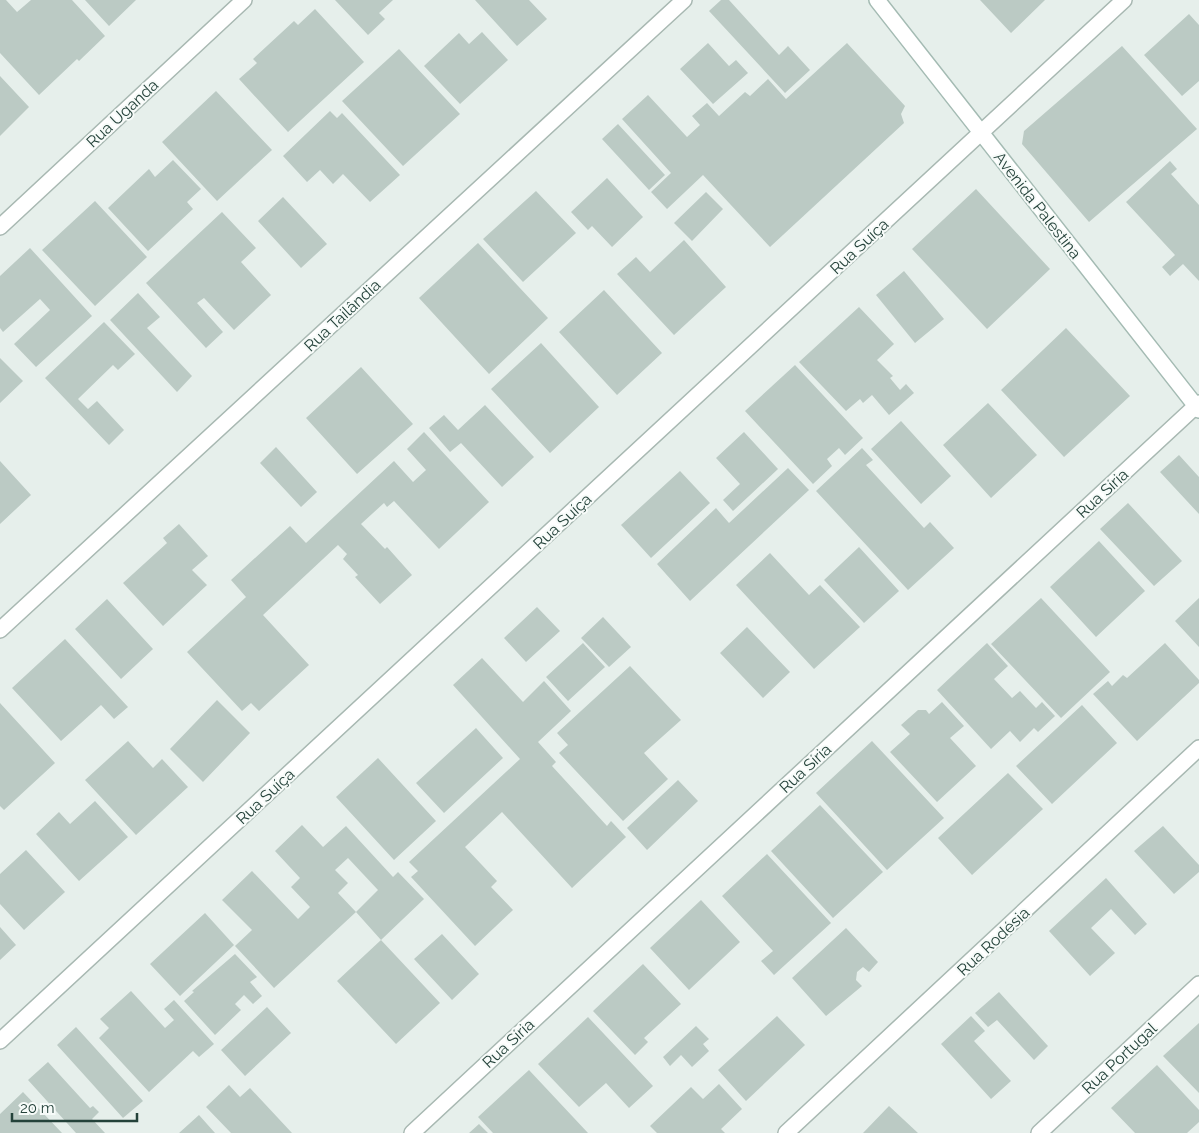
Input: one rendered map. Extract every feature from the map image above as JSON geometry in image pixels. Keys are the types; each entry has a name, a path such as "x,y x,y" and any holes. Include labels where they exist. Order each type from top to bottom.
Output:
{"street":[{"name":"Rua Uganda","path":"0,227 244,0"},
{"name":"Rua Tailândia","path":"0,630 684,0"},
{"name":"Avenida Palestina","path":"876,0 1198,407"},
{"name":"Rua Suíça","path":"0,1041 1124,0"},
{"name":"Rua Síria","path":"412,1133 1198,407"},
{"name":"Rua Rodésia","path":"786,1133 1199,748"},
{"name":"Rua Portugal","path":"1039,1133 1199,984"}],"building":[{"path":"0,0 6,0 17,12 31,0 72,0 105,36 79,61 77,59 39,95 0,53"},
{"path":"85,0 136,0 109,26"},
{"path":"335,0 393,0 379,13 385,19 368,35"},
{"path":"475,0 529,0 547,19 517,46"},
{"path":"721,0 729,0 779,55 788,46 810,70 785,93 709,11"},
{"path":"980,0 1045,0 1011,33"},
{"path":"315,9 364,62 288,132 239,79 257,63 253,59 294,21 298,25"},
{"path":"1189,14 1199,25 1199,81 1182,96 1144,55"},
{"path":"482,32 508,60 460,104 424,66 459,33 469,44"},
{"path":"708,43 729,66 736,60 748,73 713,104 680,69"},
{"path":"847,43 905,106 901,114 904,123 770,247 703,175 667,209 651,192 671,173 622,119 648,95 687,137 700,125 692,116 707,103 719,116 745,92 750,96 768,79 786,99"},
{"path":"1122,46 1197,129 1089,222 1022,144 1024,131"},
{"path":"399,49 460,114 403,166 342,101"},
{"path":"0,76 29,107 0,136"},
{"path":"216,91 272,150 217,201 162,142"},
{"path":"330,111 337,118 342,113 400,175 370,202 343,174 333,184 320,170 307,182 283,156"},
{"path":"618,124 665,175 649,190 602,139"},
{"path":"173,160 201,189 187,202 193,209 148,251 108,208 149,169 155,177"},
{"path":"1170,161 1177,169 1171,174 1199,205 1199,281 1183,264 1170,276 1162,267 1175,255 1126,202"},
{"path":"607,178 643,217 612,247 592,226 588,230 571,212"},
{"path":"976,189 1050,269 987,329 912,249"},
{"path":"536,191 576,233 523,282 483,239"},
{"path":"706,192 723,209 692,241 674,223"},
{"path":"283,197 327,244 301,268 258,221"},
{"path":"95,201 147,257 95,306 42,250"},
{"path":"222,212 256,248 241,262 271,295 234,330 204,298 197,303 223,332 206,348 146,283"},
{"path":"684,240 726,287 674,335 617,274 636,257 650,272"},
{"path":"478,243 548,318 489,374 419,298"},
{"path":"30,248 92,316 36,367 14,344 50,310 40,299 3,332 0,328 0,276"},
{"path":"904,271 944,319 915,343 876,295"},
{"path":"604,290 662,353 617,395 559,332"},
{"path":"138,293 160,317 147,328 192,376 177,392 110,320"},
{"path":"859,307 894,344 877,360 893,376 890,378 900,390 906,384 914,393 889,415 872,395 863,403 860,399 846,411 799,362"},
{"path":"104,322 135,354 118,370 113,365 78,399 88,409 97,401 124,430 109,445 45,378"},
{"path":"1066,328 1130,396 1064,457 1001,390"},
{"path":"541,343 599,407 550,453 491,389"},
{"path":"0,358 23,381 0,403"},
{"path":"795,365 863,438 845,455 839,448 827,459 832,466 813,484 745,411"},
{"path":"361,367 413,424 357,474 306,418"},
{"path":"988,403 1037,455 991,498 943,445"},
{"path":"485,405 534,457 502,487 461,443 450,452 429,428 444,415 458,430"},
{"path":"901,421 951,476 921,504 871,449"},
{"path":"424,432 489,502 439,549 394,501 387,507 384,503 361,524 385,549 387,547 412,575 380,604 355,577 358,575 343,559 347,554 338,545 263,615 309,665 259,711 251,703 242,711 187,652 246,597 231,580 290,526 306,543 394,461 413,482 426,470 407,449"},
{"path":"744,432 778,469 733,511 723,500 740,484 716,458"},
{"path":"276,447 317,492 301,507 260,463"},
{"path":"862,448 873,460 866,465 924,528 930,522 954,548 908,590 816,491"},
{"path":"1179,455 1199,477 1199,514 1160,472"},
{"path":"0,461 31,495 0,524"},
{"path":"788,468 809,490 690,601 657,564 716,508 729,523"},
{"path":"680,471 710,503 651,558 621,525"},
{"path":"1128,503 1182,561 1154,586 1100,529"},
{"path":"179,524 208,556 192,570 207,585 163,626 123,583 167,543 163,538"},
{"path":"1099,541 1145,591 1096,637 1050,587"},
{"path":"859,547 899,591 864,623 824,580"},
{"path":"770,553 809,595 820,585 860,627 814,669 736,585"},
{"path":"1041,598 1110,672 1061,718 991,644"},
{"path":"1199,598 1199,647 1175,621"},
{"path":"107,599 153,649 121,679 75,629"},
{"path":"537,607 560,631 526,662 504,638"},
{"path":"603,617 631,647 609,667 581,638"},
{"path":"747,627 790,672 763,698 720,653"},
{"path":"65,639 128,707 114,719 101,705 61,741 12,688"},
{"path":"583,643 605,667 568,701 546,677"},
{"path":"987,643 1008,666 994,679 1012,698 1020,691 1036,708 1042,702 1055,716 1038,732 1034,728 1020,742 1010,731 991,749 937,690"},
{"path":"1165,643 1199,680 1199,683 1137,741 1093,694 1108,681 1112,686 1123,675 1127,678"},
{"path":"482,658 523,702 544,681 571,711 538,742 556,762 552,766 607,826 611,821 626,837 572,888 502,812 465,847 497,881 491,887 513,910 475,946 411,877 418,871 409,862 520,759 453,685"},
{"path":"630,666 681,720 644,753 668,779 623,821 559,753 568,745 557,733"},
{"path":"217,700 250,733 203,782 170,749"},
{"path":"942,702 964,726 950,738 976,766 937,802 890,752 910,734 901,725 918,710 926,710 929,714"},
{"path":"0,703 55,763 4,810 0,806"},
{"path":"1082,705 1117,743 1052,804 1016,766"},
{"path":"476,728 503,758 444,813 416,783"},
{"path":"128,741 153,768 162,759 188,787 136,835 85,780"},
{"path":"872,741 944,818 887,870 816,793"},
{"path":"378,758 436,821 394,860 336,797"},
{"path":"1008,773 1043,809 972,875 938,838"},
{"path":"678,780 698,801 647,850 627,828"},
{"path":"95,801 128,837 79,881 36,834 59,812 70,824"},
{"path":"820,805 883,872 833,918 771,851"},
{"path":"302,825 323,847 346,826 393,877 398,872 424,899 381,940 356,912 274,988 235,946 252,930 222,900 252,871 298,919 310,907 291,887 300,878 275,851","holes":["348,858 378,890 356,912 338,893 348,883 335,870"]},
{"path":"1163,826 1199,865 1199,872 1174,894 1134,851"},
{"path":"26,850 65,892 24,930 0,904 0,874"},
{"path":"767,854 831,923 774,975 761,961 773,951 722,896"},
{"path":"1106,878 1147,924 1135,935 1111,909 1091,928 1115,953 1090,976 1049,931"},
{"path":"701,900 740,942 689,990 650,948"},
{"path":"205,913 234,945 180,996 150,964"},
{"path":"0,927 16,945 0,960"},
{"path":"846,928 878,962 869,972 863,967 857,972 856,980 862,986 826,1016 792,978"},
{"path":"442,934 479,974 452,1000 414,959"},
{"path":"381,940 440,1003 396,1044 337,981"},
{"path":"235,954 257,977 250,982 262,996 253,1004 244,995 235,1004 241,1010 215,1035 184,1001 194,992 192,991"},
{"path":"643,964 681,1004 644,1038 648,1042 635,1055 593,1011"},
{"path":"131,991 165,1028 174,1020 164,1009 174,1000 214,1044 199,1057 193,1051 149,1092 99,1038 109,1028 100,1019"},
{"path":"999,992 1048,1046 1034,1060 997,1020 988,1027 975,1013"},
{"path":"267,1007 291,1033 245,1076 221,1050"},
{"path":"777,1016 805,1045 746,1101 718,1070"},
{"path":"971,1016 985,1031 974,1041 1011,1081 991,1099 941,1044"},
{"path":"588,1017 653,1086 629,1108 606,1083 579,1107 538,1064"},
{"path":"1199,1023 1199,1093 1163,1056"},
{"path":"696,1026 709,1039 703,1044 709,1051 692,1067 681,1055 670,1066 663,1057"},
{"path":"76,1027 143,1101 123,1118 57,1045"},
{"path":"48,1062 90,1108 93,1106 99,1112 92,1119 105,1133 76,1133 28,1080"},
{"path":"1157,1065 1199,1110 1199,1122 1187,1133 1135,1133 1111,1108"},
{"path":"529,1070 588,1133 493,1133 478,1117"},
{"path":"719,1084 742,1109 721,1129 725,1133 657,1133 650,1126 691,1087 703,1099"},
{"path":"229,1085 240,1097 250,1088 292,1133 231,1133 206,1107"},
{"path":"23,1092 62,1133 0,1133 0,1114"},
{"path":"889,1106 918,1133 863,1133"},
{"path":"199,1115 215,1133 179,1133"},
{"path":"479,1124 488,1133 469,1133"}]}
